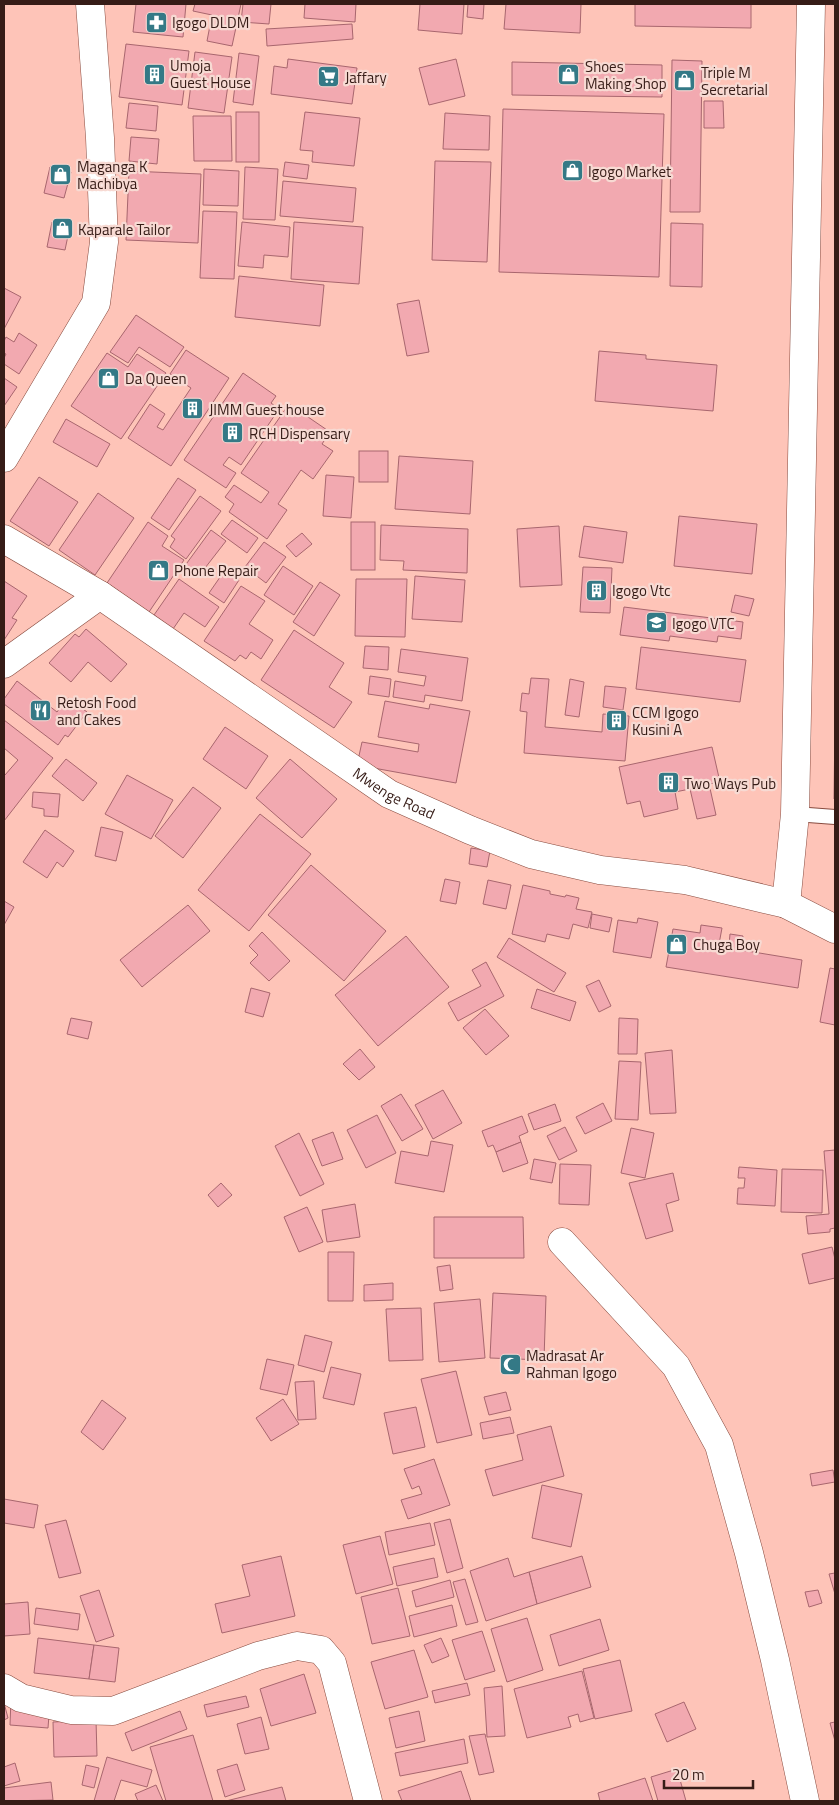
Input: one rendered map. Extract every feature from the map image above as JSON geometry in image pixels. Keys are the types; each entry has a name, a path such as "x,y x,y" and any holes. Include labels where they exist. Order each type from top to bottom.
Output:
{"street":[{"path":"4,458 96,303 104,242 100,138 90,4"},
{"path":"786,904 795,814 811,4"},
{"name":"Mwenge Road","path":"4,539 100,595 389,794 470,830 531,854 600,870 685,880 786,904 835,929"},
{"path":"4,664 100,595"},
{"path":"562,1242 676,1366 719,1445 750,1553 805,1801"},
{"path":"4,1688 21,1698 71,1710 112,1710 258,1656 297,1646 321,1650 332,1664 368,1801"}],"lane":[{"path":"795,814 835,817"}],"building":[{"path":"136,4 186,4 183,37 133,32"},
{"path":"195,4 241,4 232,46 207,41 212,15 193,11"},
{"path":"243,4 271,4 269,24 241,22"},
{"path":"305,4 356,4 355,22 304,18"},
{"path":"420,4 464,4 462,34 418,30"},
{"path":"468,4 484,4 483,19 467,17"},
{"path":"506,4 581,4 580,33 504,29"},
{"path":"635,4 751,4 751,28 635,26"},
{"path":"352,24 353,39 267,46 266,29"},
{"name":"Umoja Guest House","path":"126,44 189,51 182,105 119,97"},
{"path":"195,52 232,57 224,113 188,108"},
{"path":"239,53 259,56 253,105 233,102"},
{"path":"288,59 357,68 352,104 271,94 274,66 287,68"},
{"path":"456,59 465,96 429,105 419,68"},
{"path":"672,60 702,61 700,212 670,212"},
{"path":"512,62 662,65 662,97 512,95"},
{"path":"704,101 723,101 724,128 704,128"},
{"path":"129,103 158,106 156,131 126,128"},
{"path":"503,109 664,114 659,277 499,272"},
{"path":"236,112 259,112 259,162 236,162"},
{"path":"305,112 360,118 354,166 312,162 313,151 300,150"},
{"path":"445,113 490,116 489,150 443,149"},
{"path":"193,116 231,116 232,161 194,161"},
{"path":"131,137 159,139 157,164 129,161"},
{"path":"435,161 491,162 487,262 432,260"},
{"path":"285,162 309,165 307,179 283,176"},
{"path":"50,167 71,172 64,198 44,193"},
{"path":"245,167 278,169 275,220 243,219"},
{"path":"204,169 239,171 238,206 203,205"},
{"path":"129,171 201,174 198,243 126,240"},
{"path":"283,181 356,188 353,222 280,216"},
{"path":"203,211 237,212 234,279 200,278"},
{"path":"52,222 70,226 65,250 47,247"},
{"path":"242,222 290,227 288,257 264,255 263,268 238,266"},
{"path":"294,222 363,227 359,284 291,279"},
{"path":"671,223 703,224 702,287 670,286"},
{"path":"239,276 324,285 320,326 235,317"},
{"path":"4,288 21,297 4,329"},
{"path":"419,300 429,352 407,356 397,304"},
{"path":"136,315 184,347 170,367 139,347 128,363 110,352"},
{"path":"19,333 37,345 19,374 4,364 6,354 4,353 4,341 6,337 14,342"},
{"name":"JIMM Guest house","path":"186,350 229,378 171,466 128,438 150,404 165,414 157,427 163,430 191,388 170,374"},
{"path":"599,351 646,355 646,359 717,365 713,411 595,401"},
{"path":"107,353 128,367 137,354 166,373 121,439 71,406"},
{"name":"RCH Dispensary","path":"243,373 276,396 271,403 279,409 241,465 229,457 223,465 236,473 226,488 184,460"},
{"path":"4,378 17,387 4,406"},
{"path":"289,404 330,432 322,444 333,451 313,479 301,470 278,504 287,510 267,539 229,512 234,504 225,497 234,485 261,503 269,492 241,473"},
{"path":"66,419 110,444 97,467 53,442"},
{"path":"359,451 388,451 388,482 359,482"},
{"path":"399,456 473,461 470,514 395,509"},
{"path":"326,475 354,477 351,518 323,516"},
{"path":"39,477 78,502 49,546 10,521"},
{"path":"178,478 196,490 169,530 151,518"},
{"path":"98,493 134,518 95,575 59,550"},
{"path":"200,496 221,511 186,559 170,547 175,539 171,536"},
{"path":"679,516 757,524 752,574 674,566"},
{"path":"232,520 258,538 247,553 221,534"},
{"path":"148,522 168,536 162,546 184,560 149,612 107,583"},
{"path":"351,522 375,522 375,570 351,570"},
{"path":"381,525 468,529 467,573 403,570 404,561 380,560"},
{"path":"559,526 562,585 520,587 517,529"},
{"path":"584,526 627,532 623,563 579,557"},
{"path":"211,530 226,541 198,577 184,567"},
{"path":"302,533 312,544 296,557 286,546"},
{"path":"264,542 286,557 266,583 245,567"},
{"path":"283,566 313,586 294,615 264,595"},
{"name":"Igogo Vtc","path":"583,567 612,568 610,613 580,612"},
{"path":"225,570 239,580 224,603 209,593"},
{"path":"415,576 465,580 462,622 412,619"},
{"path":"179,579 219,607 205,627 184,613 173,629 154,615"},
{"path":"356,579 407,579 405,637 355,636"},
{"path":"4,581 27,596 12,618 17,620 4,640"},
{"path":"320,582 340,595 314,636 293,622"},
{"path":"241,586 265,601 249,624 273,640 261,659 251,652 246,659 240,655 235,661 204,641"},
{"path":"735,595 754,599 749,616 731,612"},
{"path":"624,607 743,622 741,639 718,636 717,642 670,636 669,641 620,635"},
{"path":"86,629 127,664 111,682 88,662 71,682 49,663 75,634 79,637"},
{"path":"294,630 344,663 329,687 352,702 334,728 261,680"},
{"path":"365,646 389,647 388,670 363,668"},
{"path":"641,647 746,660 740,702 636,689"},
{"path":"401,649 468,658 462,701 425,695 424,702 393,697 395,681 424,686 426,676 398,672"},
{"path":"370,676 391,679 389,697 368,694"},
{"name":"CCM Igogo Kusini A","path":"531,678 549,679 545,727 602,732 603,714 629,716 625,761 524,753 527,712 520,711 522,693 529,694"},
{"path":"570,679 584,682 579,717 565,715"},
{"path":"17,681 57,712 68,698 87,712 68,737 65,735 58,745 4,704 4,699"},
{"path":"605,686 626,688 623,710 603,707"},
{"path":"385,701 429,709 430,704 470,711 456,783 357,765 362,742 418,752 419,744 378,737"},
{"path":"4,720 53,758 4,821 4,774 18,760 4,748"},
{"path":"835,722 835,799 834,799"},
{"path":"225,727 268,756 246,789 203,759"},
{"name":"Two Ways Pub","path":"712,747 720,782 709,784 716,815 697,819 690,789 675,792 678,809 644,817 640,801 627,804 619,767"},
{"path":"66,759 97,783 83,801 52,776"},
{"path":"290,759 337,799 302,838 256,798"},
{"path":"127,775 173,800 151,839 105,814"},
{"path":"193,787 221,808 183,858 155,836"},
{"path":"33,792 60,794 58,817 44,816 44,809 32,807"},
{"path":"260,814 311,854 249,931 198,890"},
{"path":"101,827 123,832 116,861 95,856"},
{"path":"45,830 74,851 63,867 57,862 47,878 23,862"},
{"path":"471,848 490,851 487,867 469,864"},
{"path":"311,865 386,931 344,981 268,915"},
{"path":"445,879 460,882 456,904 440,901"},
{"path":"488,880 511,885 506,909 483,904"},
{"path":"523,885 550,891 550,894 579,898 576,909 592,912 588,928 573,924 569,939 547,934 545,942 512,934"},
{"path":"4,901 14,907 4,925"},
{"path":"188,905 210,931 142,987 120,960"},
{"path":"592,914 612,918 609,932 590,928"},
{"path":"638,918 658,922 651,958 613,952 618,920 637,923"},
{"path":"701,925 722,928 719,944 729,945 730,934 743,936 741,950 802,960 798,988 666,967 673,929 700,933"},
{"path":"262,932 290,961 269,981 250,963 258,955 249,946"},
{"path":"406,936 449,987 378,1046 335,995"},
{"path":"509,938 566,973 554,992 497,957"},
{"path":"486,962 504,996 458,1021 448,1003 481,986 472,970"},
{"path":"830,968 835,969 835,1025 820,1022"},
{"path":"599,980 611,1006 599,1012 586,986"},
{"path":"251,988 270,993 263,1017 245,1012"},
{"path":"537,989 576,1002 570,1021 531,1008"},
{"path":"485,1009 509,1036 486,1055 463,1028"},
{"path":"71,1018 92,1022 88,1039 67,1034"},
{"path":"619,1018 638,1019 637,1054 618,1054"},
{"path":"360,1049 375,1067 359,1080 343,1064"},
{"path":"672,1050 676,1113 650,1114 645,1053"},
{"path":"619,1061 641,1062 638,1120 615,1119"},
{"path":"443,1090 462,1123 433,1139 415,1105"},
{"path":"401,1094 423,1129 402,1141 381,1106"},
{"path":"603,1103 612,1121 585,1134 576,1117"},
{"path":"555,1104 561,1121 534,1130 528,1114"},
{"path":"377,1115 396,1153 366,1168 347,1130"},
{"path":"522,1116 528,1132 519,1136 521,1142 496,1152 493,1145 488,1147 482,1131"},
{"path":"565,1127 577,1151 559,1160 547,1136"},
{"path":"631,1128 654,1133 645,1178 621,1173"},
{"path":"333,1132 343,1159 322,1166 312,1140"},
{"path":"299,1133 324,1184 300,1196 275,1146"},
{"path":"431,1141 453,1145 444,1192 395,1183 401,1151 428,1156"},
{"path":"521,1142 528,1163 503,1172 496,1152"},
{"path":"835,1150 835,1228 830,1229 830,1232 808,1234 806,1216 829,1214 824,1151"},
{"path":"534,1159 556,1163 552,1183 530,1179"},
{"path":"560,1164 591,1165 589,1205 559,1204"},
{"path":"739,1167 777,1170 775,1206 737,1204 738,1188 744,1188 745,1178 738,1178"},
{"path":"782,1169 823,1170 822,1213 781,1212"},
{"path":"673,1173 679,1200 666,1204 673,1231 646,1239 629,1183"},
{"path":"221,1183 232,1195 218,1207 208,1195"},
{"path":"355,1204 360,1237 327,1242 322,1210"},
{"path":"307,1207 323,1242 299,1252 284,1217"},
{"path":"434,1217 523,1217 524,1258 434,1258"},
{"path":"832,1247 835,1259 835,1278 809,1284 802,1254"},
{"path":"328,1252 354,1252 353,1301 328,1301"},
{"path":"450,1265 453,1289 440,1291 437,1267"},
{"path":"393,1283 393,1300 364,1301 364,1285"},
{"path":"493,1293 546,1296 544,1360 490,1358"},
{"path":"480,1299 485,1358 439,1362 434,1303"},
{"path":"421,1308 423,1360 389,1361 386,1309"},
{"path":"305,1335 332,1342 324,1372 298,1365"},
{"path":"267,1359 294,1365 287,1395 260,1389"},
{"path":"331,1367 361,1374 354,1405 323,1398"},
{"path":"456,1371 472,1435 437,1443 421,1379"},
{"path":"314,1381 316,1419 298,1420 295,1382"},
{"path":"506,1392 511,1410 489,1415 484,1397"},
{"path":"283,1399 299,1424 271,1441 256,1418"},
{"path":"102,1400 126,1418 103,1450 81,1432"},
{"path":"416,1407 425,1447 393,1454 384,1413"},
{"path":"510,1417 514,1433 483,1439 480,1423"},
{"path":"551,1426 564,1476 493,1496 485,1470 523,1460 517,1435"},
{"path":"434,1459 450,1505 408,1519 401,1500 422,1494 419,1486 412,1489 404,1469"},
{"path":"833,1470 835,1482 812,1486 810,1474"},
{"path":"542,1485 582,1494 571,1547 532,1538"},
{"path":"4,1499 38,1505 34,1528 4,1523"},
{"path":"450,1519 463,1568 447,1573 434,1523"},
{"path":"66,1520 81,1573 59,1578 45,1525"},
{"path":"430,1523 435,1545 389,1555 385,1532"},
{"path":"380,1536 393,1584 356,1594 343,1545"},
{"path":"281,1556 295,1616 222,1633 215,1604 250,1596 242,1565"},
{"path":"582,1556 591,1587 537,1604 529,1572"},
{"path":"434,1558 438,1577 397,1586 393,1567"},
{"path":"508,1558 514,1577 529,1572 537,1604 486,1621 470,1571"},
{"path":"835,1573 835,1594 829,1574"},
{"path":"465,1579 478,1622 466,1625 453,1582"},
{"path":"450,1580 454,1597 416,1607 412,1591"},
{"path":"398,1588 410,1636 372,1644 361,1597"},
{"path":"99,1590 114,1636 96,1642 80,1596"},
{"path":"818,1590 822,1603 809,1607 805,1592"},
{"path":"28,1602 30,1634 4,1636 4,1604"},
{"path":"452,1605 457,1626 414,1637 409,1616"},
{"path":"36,1608 80,1614 78,1630 34,1624"},
{"path":"527,1618 543,1670 507,1682 491,1629"},
{"path":"600,1619 609,1650 559,1666 550,1635"},
{"path":"482,1631 495,1671 465,1680 452,1640"},
{"path":"38,1638 94,1645 89,1679 34,1673"},
{"path":"441,1638 449,1656 432,1663 424,1645"},
{"path":"94,1645 119,1648 115,1682 89,1679"},
{"path":"414,1650 428,1697 385,1709 371,1662"},
{"path":"620,1660 632,1711 595,1719 583,1669"},
{"path":"582,1671 594,1718 580,1722 578,1714 568,1717 571,1727 527,1738 514,1689"},
{"path":"304,1674 316,1713 271,1726 260,1689"},
{"path":"467,1683 470,1695 435,1703 432,1691"},
{"path":"502,1686 505,1736 487,1737 484,1688"},
{"path":"246,1696 249,1707 207,1717 204,1705"},
{"path":"11,1698 50,1702 48,1728 10,1725"},
{"path":"684,1702 696,1729 667,1742 655,1714"},
{"path":"4,1703 8,1718 4,1720"},
{"path":"180,1711 187,1729 132,1751 125,1733"},
{"path":"419,1711 425,1741 396,1748 389,1718"},
{"path":"261,1717 269,1749 245,1754 237,1724"},
{"path":"96,1720 97,1756 54,1757 53,1722"},
{"path":"835,1722 835,1741 830,1723"},
{"path":"485,1734 494,1772 479,1775 469,1736"},
{"path":"193,1735 213,1801 166,1801 150,1747"},
{"path":"464,1739 468,1763 400,1776 395,1753"},
{"path":"107,1757 152,1770 147,1787 121,1780 114,1801 94,1801"},
{"path":"15,1763 20,1781 4,1786 4,1767"},
{"path":"237,1764 245,1790 225,1797 217,1770"},
{"path":"86,1765 99,1768 94,1788 82,1785"},
{"path":"677,1769 686,1801 658,1801 651,1777"},
{"path":"461,1771 471,1801 402,1801 398,1791"},
{"path":"645,1778 653,1801 600,1801 598,1793"},
{"path":"51,1782 53,1800 4,1801 4,1788"},
{"path":"156,1785 163,1801 138,1801 135,1794"},
{"path":"282,1787 286,1801 226,1801"}],"place":[{"name":"Igogo DLDM","path":"156,22"},
{"name":"Umoja Guest House","path":"154,74"},
{"name":"Shoes Making Shop","path":"569,75"},
{"name":"Jaffary","path":"329,77"},
{"name":"Triple M Secretarial","path":"685,81"},
{"name":"Igogo Market","path":"572,171"},
{"name":"Maganga K Machibya","path":"61,175"},
{"name":"Kaparale Tailor","path":"62,229"},
{"name":"Da Queen","path":"109,378"},
{"name":"JIMM Guest house","path":"193,409"},
{"name":"RCH Dispensary","path":"233,433"},
{"name":"Phone Repair","path":"158,570"},
{"name":"Igogo Vtc","path":"596,590"},
{"name":"Igogo VTC","path":"656,623"},
{"name":"Retosh Food and Cakes","path":"41,711"},
{"name":"CCM Igogo Kusini A","path":"616,721"},
{"name":"Two Ways Pub","path":"668,783"},
{"name":"Chuga Boy","path":"677,944"},
{"name":"Madrasat Ar Rahman Igogo","path":"510,1364"}]}
